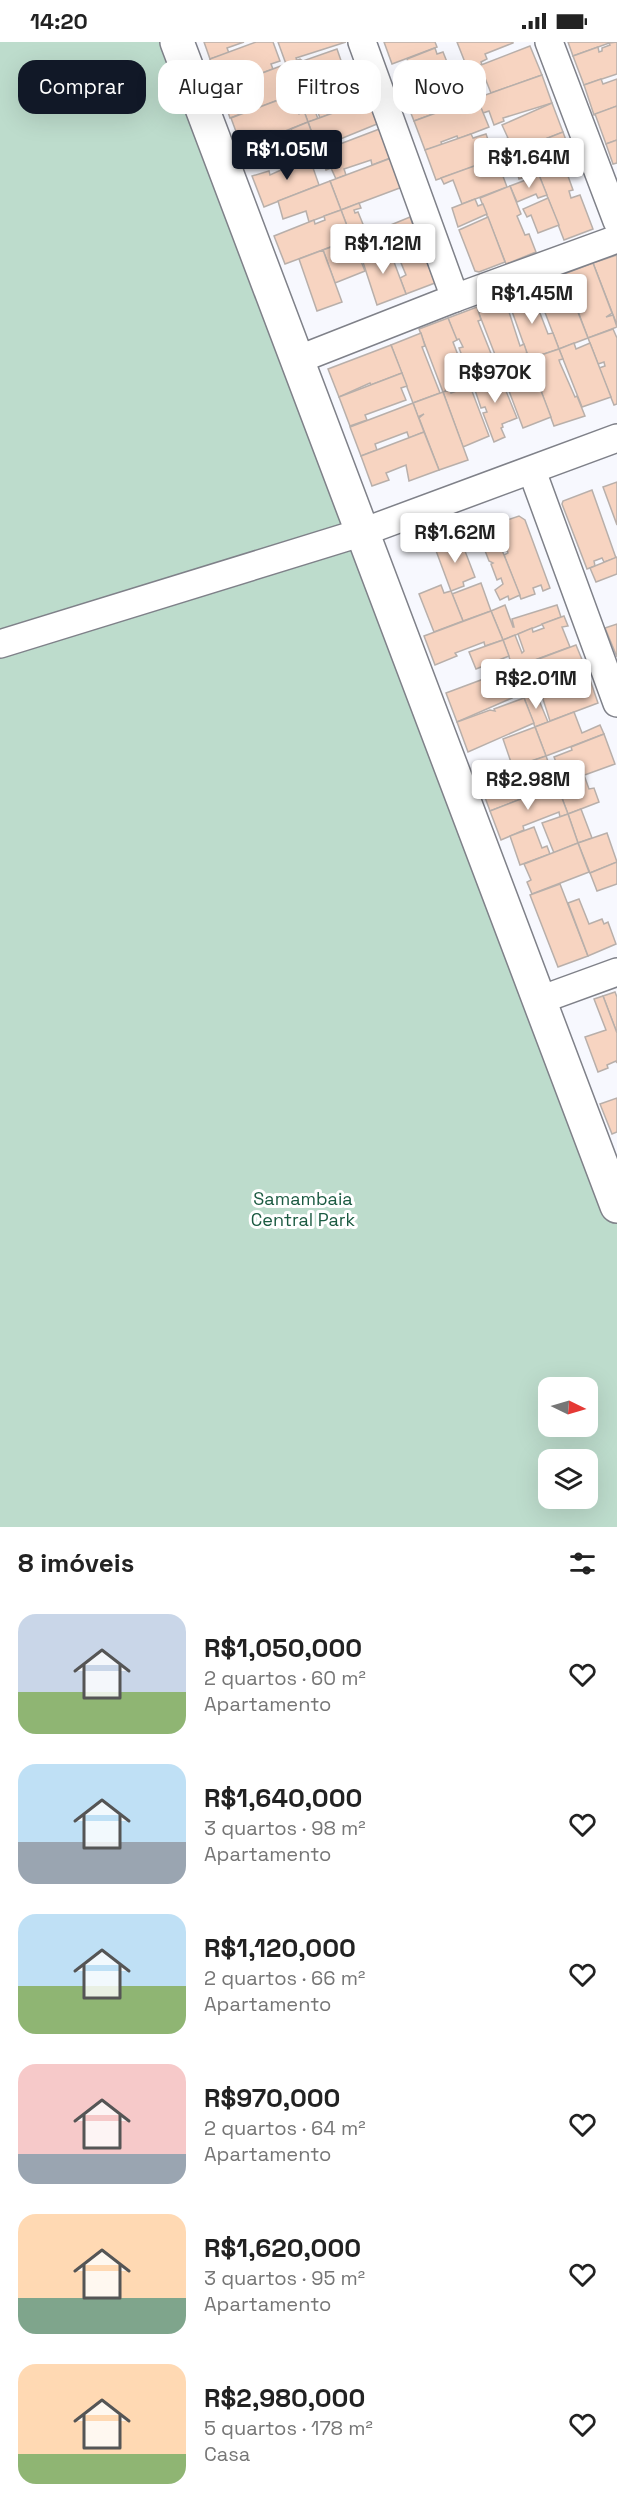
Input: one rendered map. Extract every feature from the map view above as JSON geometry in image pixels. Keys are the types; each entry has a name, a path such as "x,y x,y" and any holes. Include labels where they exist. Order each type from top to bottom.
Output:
{"street":[{"path":"177,42 617,1206"},
{"path":"362,42 455,298"},
{"path":"549,42 617,221"},
{"path":"297,360 455,298 617,239"},
{"path":"0,644 363,532 617,438"},
{"path":"532,471 617,703"},
{"path":"540,1000 617,972"}],"green space":[{"name":"Samambaia Central Park","path":"0,42 184,42 191,60 158,60 158,114 211,114 617,1184 617,1527 0,1527"}],"building":[{"path":"204,42 244,42 227,48 229,53 210,59"},
{"path":"256,42 273,42 280,60 271,64 273,69 264,72 264,60 210,59"},
{"path":"278,42 346,42 296,58 297,60 285,60"},
{"path":"384,42 435,42 437,47 403,60 393,60 392,64"},
{"path":"457,42 513,42 485,54 487,59 485,60 464,60"},
{"path":"568,42 612,42 573,56"},
{"path":"617,42 617,74 584,85 573,56 598,47 599,52 610,45 609,43"},
{"path":"530,46 542,75 491,93 486,80 486,63"},
{"path":"435,48 437,54 443,52 446,60 407,60"},
{"path":"337,49 341,60 306,60"},
{"path":"276,68 276,101 264,105 264,72"},
{"path":"542,75 552,103 503,118 504,121 494,125 489,111 486,112 486,95"},
{"path":"601,79 603,84 617,79 617,106 594,115 584,85"},
{"path":"276,101 276,114 305,114 308,122 242,148 231,118 242,114 264,114 264,106"},
{"path":"552,103 563,132 503,156 499,148 505,146 503,140 508,138 502,125"},
{"path":"617,106 617,140 606,144 595,114"},
{"path":"229,114 241,114 230,118"},
{"path":"305,114 316,114 318,119 308,122"},
{"path":"318,114 331,114 320,118"},
{"path":"330,114 374,114 377,124 333,142 331,136 328,138 331,147 319,152 308,122"},
{"path":"411,114 433,114 414,121"},
{"path":"433,114 484,114 489,127 458,139 457,136 441,142 442,145 425,150 414,121"},
{"path":"308,122 319,153 287,164 282,152 271,156 267,143 293,133 291,129"},
{"path":"382,128 393,157 372,165 371,160 344,169 346,175 336,179 331,168 326,170 319,152"},
{"path":"563,132 574,162 532,178 531,175 519,179 517,172 506,176 499,157"},
{"path":"471,134 473,138 486,134 495,159 436,180 425,150"},
{"path":"617,140 617,163 613,164 606,144"},
{"path":"319,153 322,161 312,165 319,185 264,207 252,176 269,171 270,175"},
{"path":"394,157 405,186 341,210 330,181"},
{"path":"499,157 507,187 462,204 453,180 444,184 441,178"},
{"path":"568,164 572,175 568,176 573,190 569,191 571,198 580,195 593,229 564,240 539,175"},
{"path":"539,175 547,195 538,198 536,194 517,202 510,186"},
{"path":"330,181 341,210 309,222 306,211 283,219 278,201"},
{"path":"510,186 521,214 517,216 525,235 529,234 536,252 506,264 480,198"},
{"path":"548,198 559,225 538,233 531,215 527,217 523,209"},
{"path":"475,199 478,206 483,204 487,214 458,227 452,208"},
{"path":"359,203 361,208 354,210 355,213 358,212 367,234 352,239 341,210"},
{"path":"341,210 352,239 285,264 274,236 314,220 315,224 325,220 324,216"},
{"path":"410,217 435,283 406,294 400,278 406,275 394,246 403,243 400,236 386,242 381,229"},
{"path":"488,217 505,262 479,272 475,271 459,230"},
{"path":"363,236 367,248 357,252 352,239"},
{"path":"352,239 365,271 335,283 323,250"},
{"path":"375,246 376,251 388,246 406,294 377,305 360,253"},
{"path":"323,250 342,302 317,311 299,259"},
{"path":"617,255 617,325 593,263"},
{"path":"593,263 612,313 606,317 613,315 617,327 588,338 564,274"},
{"path":"565,279 588,338 559,349 536,289"},
{"path":"536,289 543,307 538,308 548,334 553,333 559,349 529,359 508,300"},
{"path":"508,300 513,312 509,312 520,346 524,344 527,353 516,357 518,363 501,370 478,311"},
{"path":"477,307 481,320 478,321 492,356 495,355 501,370 472,381 459,348 463,347 459,339 456,340 448,318"},
{"path":"448,318 457,340 453,342 466,376 469,374 472,381 443,392 419,329"},
{"path":"613,329 617,338 617,404 614,405 599,368 605,366 604,362 598,364 588,338"},
{"path":"421,333 425,346 422,347 440,393 413,403 391,345"},
{"path":"574,343 576,349 590,343 611,397 582,407 559,349"},
{"path":"391,345 402,373 371,385 370,383 339,397 328,369"},
{"path":"559,349 563,359 559,360 560,363 585,416 554,426 529,359"},
{"path":"529,359 551,417 523,428 501,370"},
{"path":"402,373 407,386 401,388 406,400 365,415 367,420 350,426 339,397"},
{"path":"499,374 517,418 502,424 501,428 505,437 494,442 483,413 487,412 485,407 481,408 472,381"},
{"path":"470,386 489,436 463,447 443,392 450,390 451,393"},
{"path":"443,392 468,460 439,470 419,418 424,414 418,417 413,403"},
{"path":"413,403 424,432 409,438 407,432 375,444 377,450 361,456 350,427"},
{"path":"424,432 439,470 409,481 406,465 386,473 389,480 372,486 361,456"},
{"path":"617,482 617,525 603,487"},
{"path":"592,490 616,558 604,562 602,558 594,561 595,566 587,569 562,504 563,501"},
{"path":"519,516 525,520 550,588 543,591 541,585 533,588 535,594 521,599 504,555 508,553 493,525"},
{"path":"460,538 475,577 463,582 464,586 451,591 435,548"},
{"path":"498,540 520,595 509,600 508,596 500,600 495,590 503,584 501,578 497,580 491,564 493,563 489,561 484,548"},
{"path":"617,557 617,574 596,582 590,568"},
{"path":"481,583 491,611 463,621 452,594"},
{"path":"441,585 444,593 451,591 463,621 434,632 419,594"},
{"path":"505,605 513,627 512,619 557,605 561,617 503,640 491,611"},
{"path":"491,611 503,640 485,646 484,642 455,653 457,656 435,665 424,636"},
{"path":"564,616 568,626 562,627 570,647 513,668 503,640 515,635 522,653 524,651 518,634 532,628 533,632 544,628 542,624"},
{"path":"617,624 617,657 605,628"},
{"path":"503,640 509,656 476,669 469,652"},
{"path":"576,645 588,674 524,698 518,682 523,681 517,667"},
{"path":"513,668 520,686 509,690 512,698 457,722 446,693"},
{"path":"588,674 598,703 550,721 542,696 568,686 567,681"},
{"path":"536,693 548,722 535,727 524,698"},
{"path":"524,698 534,723 468,752 457,722 490,710 495,711 494,709"},
{"path":"574,712 582,733 600,725 604,734 546,756 535,727"},
{"path":"535,727 546,756 513,768 503,739"},
{"path":"604,734 615,764 557,785 553,775 560,772 554,757 572,750 571,747"},
{"path":"546,756 557,785 490,811 479,781 499,773 500,777 519,769 523,769 525,773 528,771 525,763"},
{"path":"584,775 589,789 594,788 599,802 568,814 557,785"},
{"path":"557,785 568,814 560,817 559,812 523,826 524,830 501,840 490,811"},
{"path":"581,809 592,838 578,843 568,814"},
{"path":"568,814 578,843 554,853 542,823"},
{"path":"534,827 542,848 547,846 550,854 520,865 510,836"},
{"path":"607,833 617,862 590,873 578,843"},
{"path":"578,843 589,872 532,894 527,882 531,880 524,864"},
{"path":"617,862 617,884 597,891 590,873"},
{"path":"560,884 588,956 558,967 530,895"},
{"path":"579,899 589,924 602,919 604,924 608,922 616,944 588,956 568,903"},
{"path":"615,992 617,997 617,1033 603,996"},
{"path":"603,996 617,1033 617,1063 616,1061 607,1065 608,1068 598,1072 585,1037 606,1030 594,999"},
{"path":"617,1098 617,1132 612,1134 600,1104"}]}
